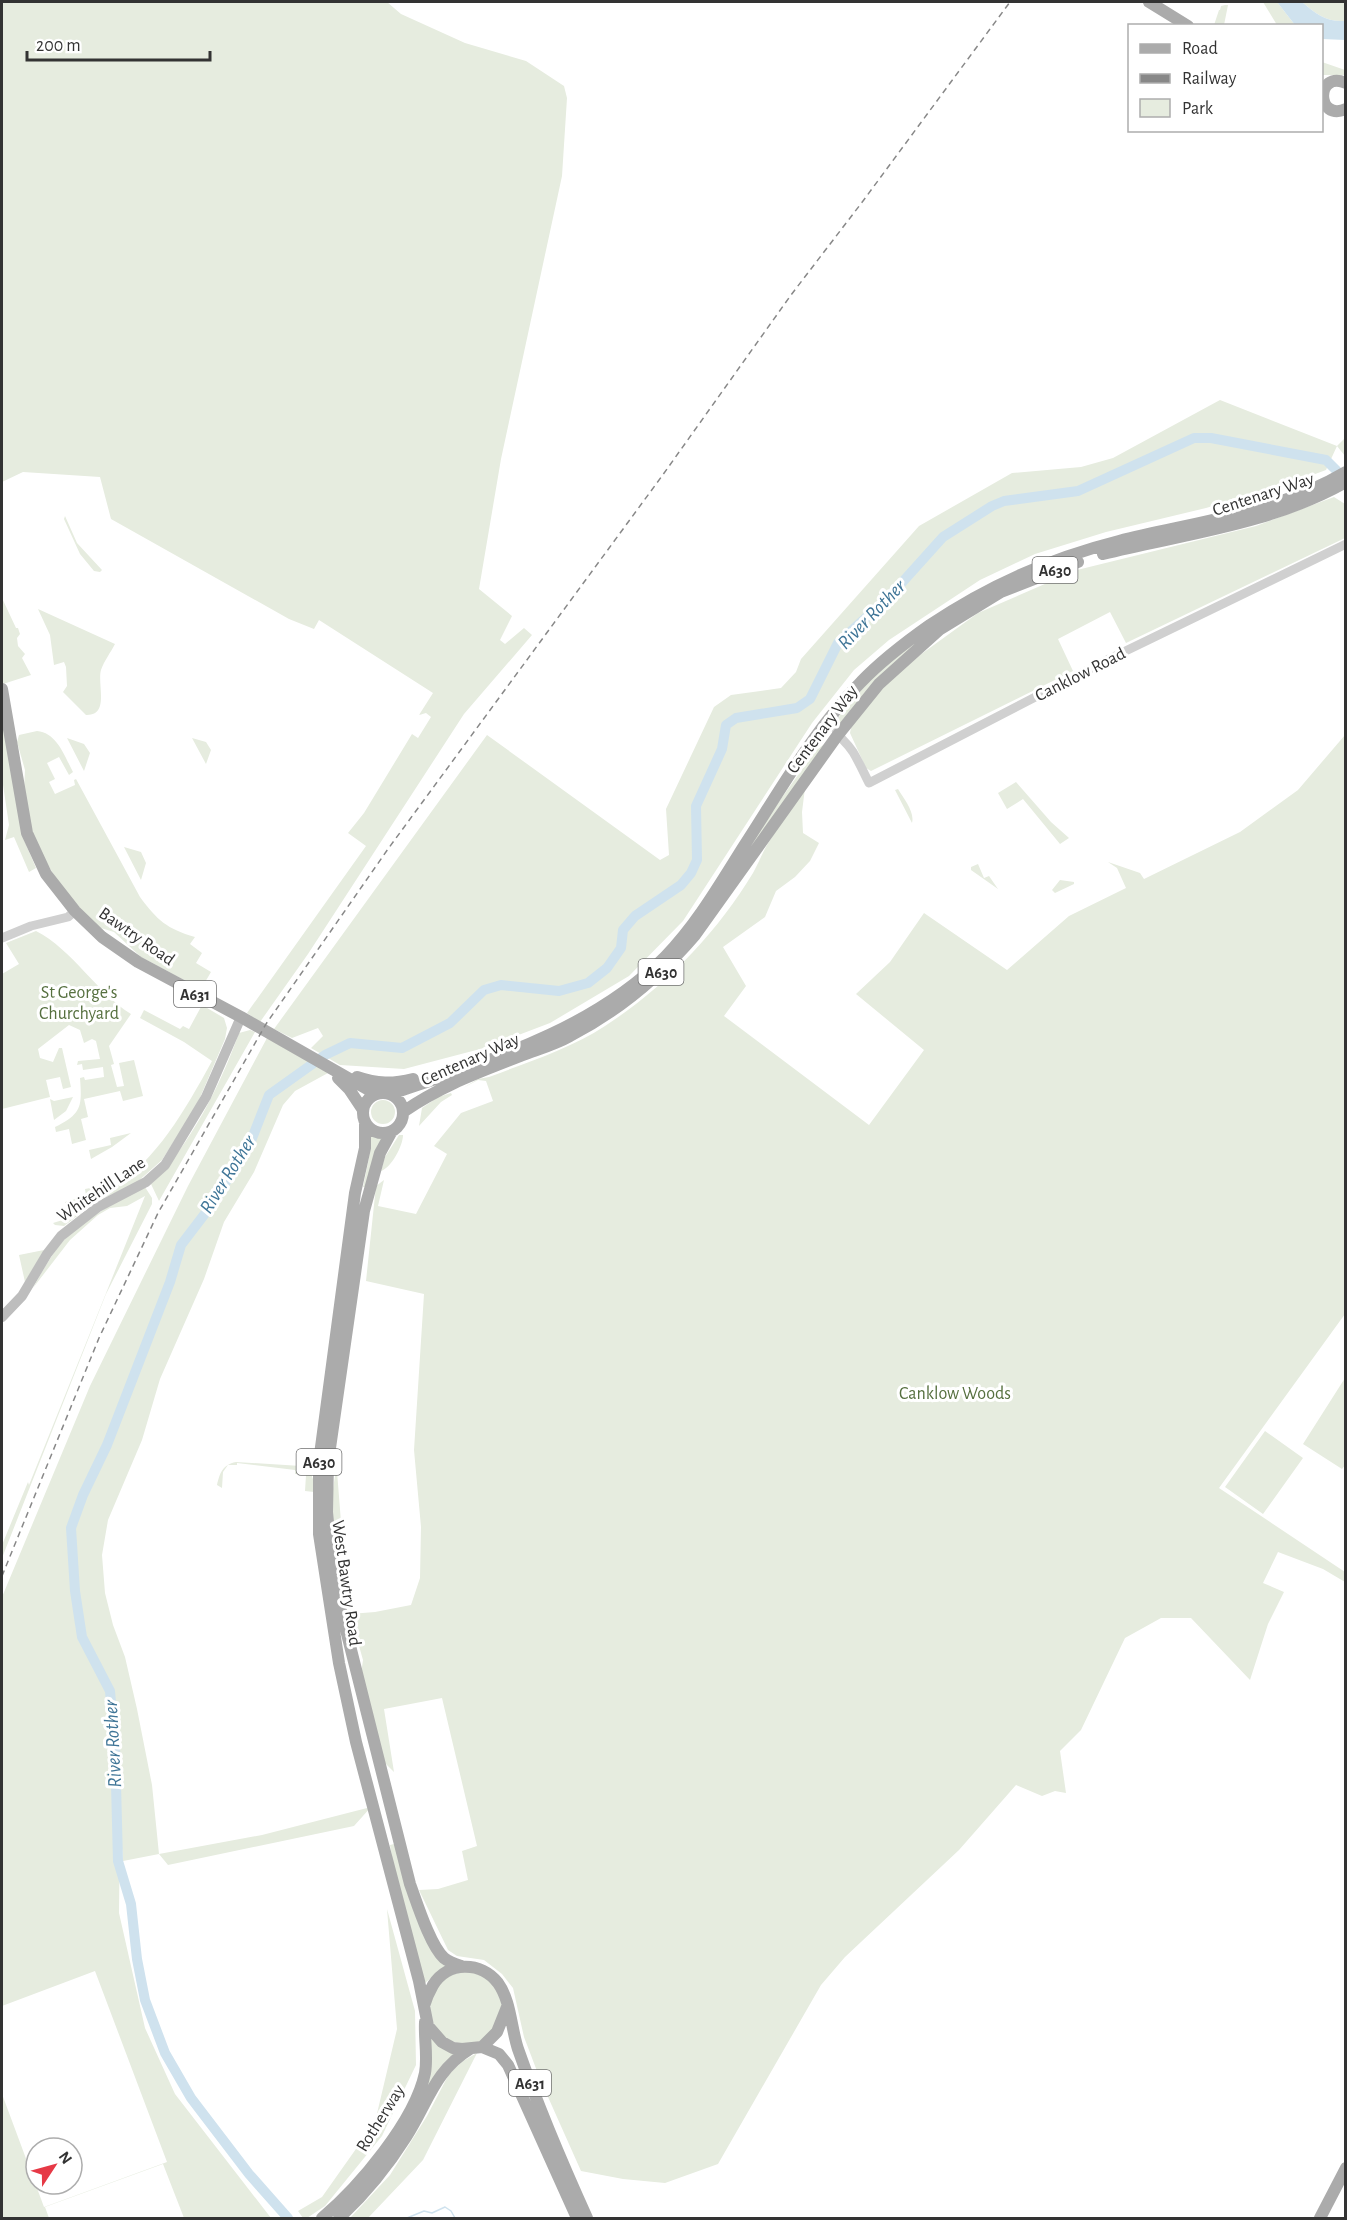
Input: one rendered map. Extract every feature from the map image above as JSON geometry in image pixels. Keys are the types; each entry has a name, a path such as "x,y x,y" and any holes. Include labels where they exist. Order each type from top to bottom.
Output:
{"main road":[{"path":"1149,2 1185,24"},
{"path":"1323,81 1340,82"},
{"path":"1323,94 1324,89 1340,82"},
{"path":"1323,101 1332,110 1339,112 1346,109"},
{"name":"Centenary Way","path":"403,1112 430,1093 569,1037 621,1004 658,974 695,935 837,736 879,684 939,630 1001,592 1097,555 1263,516 1319,491 1346,472"},
{"name":"Centenary Way","path":"834,714 860,682 900,647 967,602 1027,571 1116,542 1255,509 1346,483"},
{"name":"Bawtry Road","path":"2,689 23,817 29,839 46,874 75,912 102,937 138,962 241,1017 376,1094"},
{"name":"A630","path":"376,1094 391,1094 566,1029 619,995 664,958 686,934 704,909 811,745 834,714"},
{"path":"811,745 832,734 837,736"},
{"name":"Whitehill Lane","path":"2,1317 22,1296 61,1236 98,1207 146,1182 165,1165 206,1097 241,1017"},
{"name":"A630","path":"325,1066 373,1082 396,1083 493,1058"},
{"name":"Bawtry Road","path":"325,1066 349,1089 364,1116"},
{"path":"376,1094 368,1099 364,1116 371,1129 378,1132 392,1131"},
{"path":"391,1094 400,1101 403,1112"},
{"name":"A630","path":"392,1131 400,1124 403,1112"},
{"name":"West Bawtry Road","path":"364,1116 365,1148 355,1193 319,1462 319,1534 339,1663 356,1742 419,1980 425,2012"},
{"name":"West Bawtry Road","path":"392,1131 380,1153 363,1211 328,1471 330,1544 341,1610 410,1884 439,1953 450,1962 461,1966"},
{"path":"363,1211 367,1234 365,1245"},
{"path":"341,1610 343,1571"},
{"path":"461,1966 475,1967 492,1976 501,1988 507,2007 497,2032 477,2048 453,2048 442,2042 431,2031 425,2012 433,1984 450,1969 461,1966"},
{"name":"A631","path":"507,2007 512,2030 532,2088 587,2218"},
{"name":"Rotherway","path":"322,2218 347,2195 378,2158 417,2095 426,2062 425,2012"},
{"name":"Rotherway","path":"339,2218 382,2172 407,2136 444,2070 455,2059 477,2048"},
{"name":"A631","path":"477,2048 494,2050 504,2059 576,2218"},
{"name":"A631","path":"527,2108 531,2103 532,2088"},
{"path":"1320,2218 1346,2168"}],"street":[{"name":"Canklow Road","path":"837,736 854,754 869,783 1110,658 1346,544"},
{"path":"834,714 837,736"},
{"path":"2,938 38,924 68,918 75,912"}],"green space":[{"path":"2,2 387,2 401,14 465,43 526,61 564,86 567,98 562,176 501,459 479,589 512,616 500,640 505,644 524,628 532,635 464,714 308,954 260,1022 247,1013 366,846 348,833 364,813 412,734 418,738 431,717 426,713 419,715 433,693 319,620 314,629 289,619 111,519 100,477 23,472 2,482"},
{"path":"1263,2 1277,2 1294,24 1276,24"},
{"path":"1302,2 1345,2 1345,21 1322,16"},
{"path":"1228,5 1224,24 1214,24 1219,10 1221,6"},
{"path":"1323,62 1345,70 1345,75 1323,75"},
{"path":"1220,400 1337,446 1326,470 1291,483 1206,508 1106,532 1035,554 980,580 889,640 854,670 812,723 683,921 629,976 550,1023 484,1048 404,1069 340,1065 311,1048 323,1036 318,1028 292,1038 274,1029 487,735 660,860 669,855 666,809 714,707 731,695 781,688 796,672 801,659 919,526 1012,473 1081,467 1113,458"},
{"path":"1345,438 1345,456 1337,446"},
{"path":"1334,497 1345,504 1345,538 1126,643 1110,612 1058,639 1073,671 871,771 866,768 850,733 852,723 885,685 920,655 978,613 1077,570 1256,526"},
{"path":"65,516 77,543 102,570 100,572 94,571 80,554 64,519"},
{"path":"2,598 18,628 20,634 17,638 18,646 25,654 22,658 31,675 3,684 2,678"},
{"path":"38,609 115,644 101,670 100,705 93,714 86,715 63,692 67,686 66,667 64,662 54,665 50,635"},
{"path":"940,624 840,724 838,722 840,713 879,670"},
{"path":"2,709 24,840 36,868 29,872 14,837 5,840 9,825 2,778"},
{"path":"37,731 55,740 73,772 69,775 59,757 47,763 55,779 49,782 55,794 75,785 74,780 76,779 140,897 163,923 195,937 190,944 202,953 196,963 211,972 201,989 141,957 114,932 101,928 91,921 61,886 47,864 33,835 24,790 25,770 17,742 19,735"},
{"name":"Canklow Woods","path":"1345,735 1345,1314 1219,1488 1345,1572 1345,1582 1323,1569 1278,1552 1263,1583 1284,1592 1268,1624 1250,1680 1191,1618 1161,1618 1125,1638 1081,1730 1060,1751 1066,1793 1055,1791 1042,1796 1016,1785 959,1850 845,1957 821,1985 718,2164 665,2183 623,2179 581,2171 524,2037 513,1988 502,1974 484,1960 457,1956 448,1950 419,1890 438,1889 468,1880 462,1851 477,1846 442,1698 384,1709 394,1772 382,1760 361,1674 363,1660 350,1614 411,1605 420,1578 421,1527 414,1450 424,1294 366,1281 376,1186 384,1180 378,1206 416,1214 447,1154 434,1146 461,1113 493,1101 486,1081 478,1080 463,1088 478,1079 489,1077 578,1042 627,1011 668,977 688,958 723,917 805,788 802,812 803,833 819,843 810,861 795,877 776,891 765,917 723,947 746,986 724,1016 869,1125 924,1050 856,994 890,962 924,913 1007,970 1069,916 1126,888 1117,868 1108,862 1140,873 1144,879 1240,832 1298,790"},
{"path":"67,738 84,744 90,753 84,771"},
{"path":"192,738 206,742 211,750 206,764"},
{"path":"827,742 737,870 768,817 815,751"},
{"path":"1016,782 1051,822 1069,838 1060,844 1023,799 1007,809 998,793"},
{"path":"898,789 910,810 912,823 895,790"},
{"path":"124,847 141,852 146,863 141,880"},
{"path":"978,864 984,878 989,876 998,889 971,870 971,867"},
{"path":"1060,880 1074,882 1074,884 1055,893 1052,890"},
{"name":"St George's Churchyard","path":"36,931 62,949 118,1005 131,1014 109,1046 114,1064 111,1065 117,1087 124,1086 119,1063 134,1060 143,1096 123,1101 120,1091 84,1099 88,1117 81,1119 86,1140 72,1144 69,1129 56,1132 55,1127 71,1118 78,1108 81,1096 80,1078 84,1077 85,1080 104,1077 103,1067 83,1070 82,1064 77,1065 78,1061 100,1059 96,1041 92,1039 84,1043 80,1030 69,1025 38,1049 40,1058 53,1062 59,1048 62,1048 71,1087 63,1089 60,1077 46,1080 50,1097 2,1109 2,974 19,964 6,943"},
{"path":"202,1005 224,1018 227,1028 225,1039 196,1107 162,1160 135,1184 97,1201 64,1226 55,1225 53,1223 69,1218 65,1202 86,1196 85,1189 106,1185 110,1191 142,1164 180,1116 212,1061 184,1042 140,1018 144,1010 180,1029 183,1026 189,1029"},
{"path":"250,1030 255,1032 159,1201 151,1184 179,1151 203,1113 223,1073 239,1033"},
{"path":"267,1038 328,1073 295,1091 283,1105 254,1172 224,1222 204,1279 160,1379 142,1440 108,1520 102,1555 105,1593 113,1625 125,1657 152,1785 159,1854 123,1861 120,1821 119,1913 145,2028 175,2094 271,2218 184,2218 163,2164 84,2193 167,2162 95,1971 2,2006 2,1597 90,1386 188,1186"},
{"path":"451,1093 452,1095 441,1102 419,1126 422,1108 438,1097"},
{"path":"73,1097 66,1111 54,1120 50,1099 54,1101"},
{"path":"383,1100 392,1103 395,1112 392,1121 383,1124 374,1121 371,1112 374,1103"},
{"path":"131,1133 91,1159 89,1150 111,1145 110,1138"},
{"path":"371,1134 383,1138 367,1187 363,1187 369,1158"},
{"path":"399,1135 403,1135 399,1150 389,1166 381,1171 385,1157"},
{"path":"145,1187 152,1198 152,1204 106,1294 2,1558 2,1545 28,1482 29,1485 145,1196 127,1206 110,1208 98,1215 70,1240 33,1288 55,1252 72,1232 123,1198"},
{"path":"44,1250 25,1282 19,1255"},
{"path":"1345,1378 1346,1464 1342,1469 1303,1444"},
{"path":"1265,1431 1303,1458 1263,1514 1225,1487"},
{"path":"335,1446 341,1522 339,1575 333,1529 332,1495 335,1476"},
{"path":"236,1462 301,1466 310,1471 314,1482 314,1492 305,1491 306,1475 295,1474 295,1470 237,1463 237,1465 228,1465"},
{"path":"228,1465 223,1472 222,1488 217,1485 219,1477"},
{"path":"371,1807 354,1826 168,1865 159,1854 262,1835"},
{"path":"394,1844 447,1965 425,1983 394,1869 390,1845"},
{"path":"387,1909 415,2011 416,2065 382,2136 325,2206 307,2218 303,2218 298,2211 322,2197 375,2122 397,2029"},
{"path":"466,1972 486,1978 496,1988 502,2008 496,2028 486,2038 466,2044 446,2038 436,2028 430,2008 436,1988 446,1978"},
{"path":"429,2036 456,2053 425,2094"},
{"path":"477,2053 423,2160 368,2218 350,2218 390,2175 427,2116 449,2074 463,2061"},
{"path":"2,2094 24,2153 24,2196 40,2196 44,2207 75,2196 45,2207 49,2218 2,2218"}],"water":[{"path":"1277,2 1302,2 1322,16 1345,21 1345,40 1323,39 1323,24 1294,24"}],"waterway":[{"name":"River Rother","path":"288,2218 249,2174 191,2098 165,2053 145,2000 137,1959 131,1904 118,1861 115,1746 110,1691 82,1637 75,1591 71,1528 83,1495 107,1445 170,1282 181,1245 207,1211 249,1146 269,1095 325,1055 350,1043 402,1048 450,1023 484,990 501,985 559,991 588,983 607,968 621,948 623,930 635,916 681,885 691,873 697,860 696,806 722,749 726,725 736,718 797,708 810,699 838,643 889,597 943,537 992,506 1004,501 1078,491 1194,438 1211,438 1326,460 1346,480"},
{"path":"407,2218 424,2211 432,2213 445,2207 455,2218"}],"railway":[{"path":"2,1576 99,1338 158,1213 266,1024 388,849 662,476 791,295 1010,2"}]}
